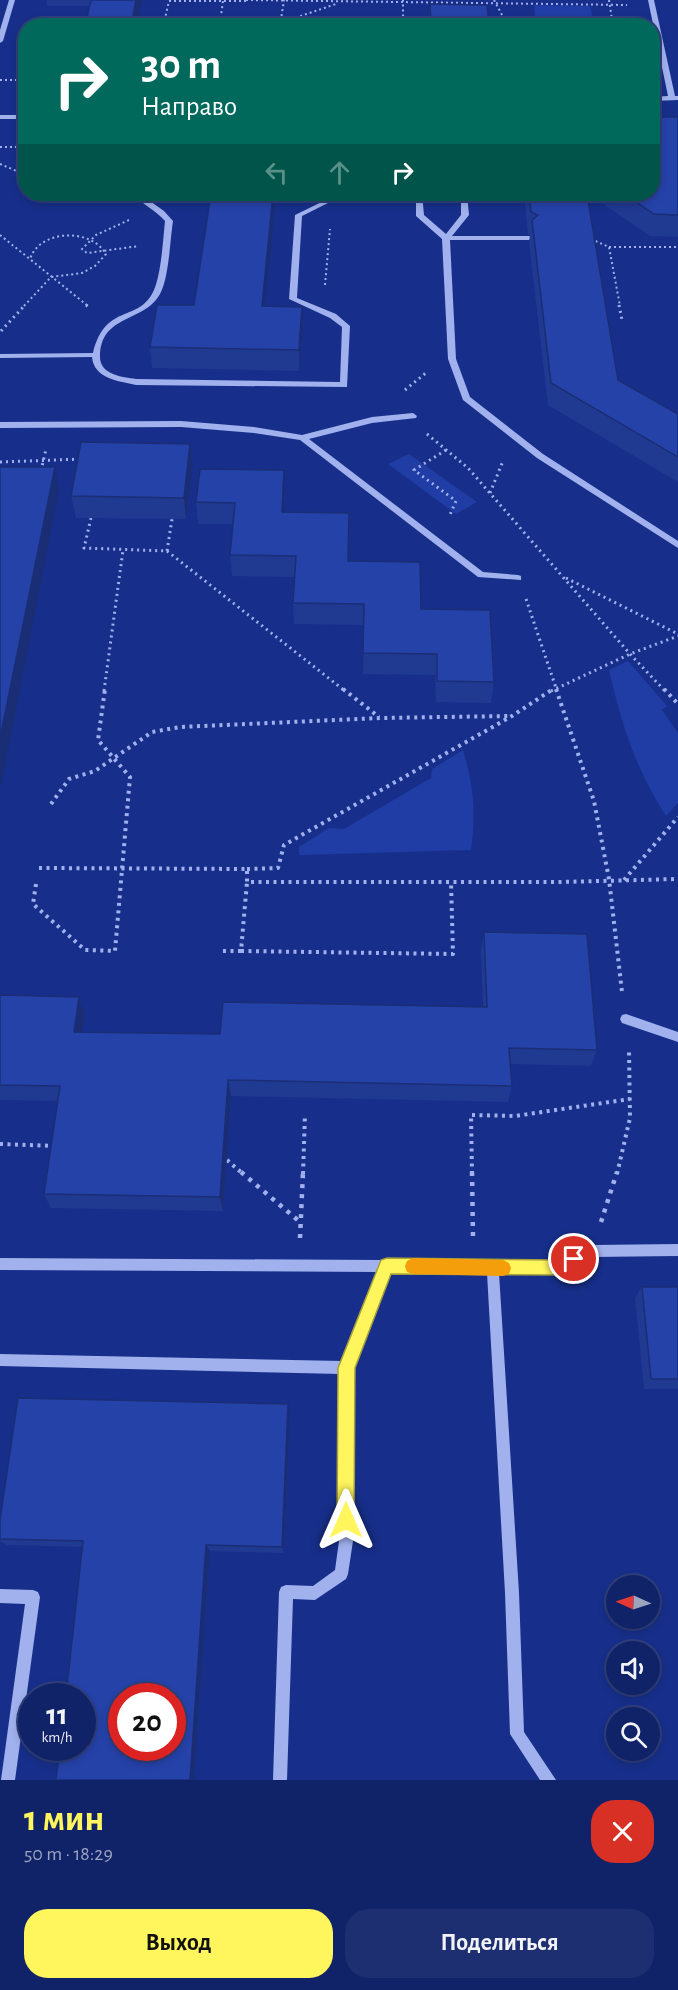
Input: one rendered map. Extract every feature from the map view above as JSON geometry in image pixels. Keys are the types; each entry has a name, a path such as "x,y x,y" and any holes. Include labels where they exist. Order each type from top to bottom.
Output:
{"lane":[{"path":"0,41 12,0"},
{"path":"651,2 655,18"},
{"path":"660,38 675,98 660,99"},
{"path":"0,117 18,117"},
{"path":"143,201 162,210 169,221 157,294 146,304 113,322 102,332 96,355 96,364 100,371 117,379 136,382 344,385 346,326 333,316 293,299 299,215 328,201"},
{"path":"419,201 420,216 446,238 529,238"},
{"path":"464,201 465,215 446,238 452,359 466,398 540,456 678,545"},
{"path":"0,356 96,355"},
{"path":"0,426 181,424 254,430 302,438 377,419 413,416"},
{"path":"302,438 481,575 518,578"},
{"path":"626,1019 678,1037"},
{"path":"0,1264 556,1268 592,1251 678,1250"},
{"path":"280,1780 286,1592 315,1593 341,1574 346,1541 346,1368 387,1266"},
{"path":"493,1269 512,1582 517,1734 549,1780"},
{"path":"0,1360 346,1368"},
{"path":"0,1596 33,1597 8,1780"}],"path":[{"path":"221,18 223,0"},
{"path":"246,0 251,1"},
{"path":"297,18 344,0"},
{"path":"494,0 504,18"},
{"path":"609,0 612,18"},
{"path":"165,18 169,1 496,4 651,2"},
{"path":"281,18 284,1"},
{"path":"403,2 403,18"},
{"path":"0,80 18,80"},
{"path":"0,147 18,147"},
{"path":"0,164 18,172"},
{"path":"126,214 133,218 84,242 82,249 87,253 106,252 139,245 138,255"},
{"path":"0,235 92,310 82,323 75,355"},
{"path":"30,259 34,249 48,241 76,236 91,238 106,252"},
{"path":"586,239 594,239 609,247 678,247"},
{"path":"609,247 622,320"},
{"path":"0,331 51,277 73,276 88,272 102,261 106,252"},
{"path":"377,419 396,398 430,370 452,359"},
{"path":"421,430 468,468 630,654 678,704"},
{"path":"490,493 513,435"},
{"path":"438,542 456,501 414,470 446,450"},
{"path":"0,462 87,459"},
{"path":"90,518 84,548 167,551 380,718"},
{"path":"167,551 172,519"},
{"path":"36,884 33,904 85,950 115,951 130,777 98,740 123,550"},
{"path":"563,577 678,635"},
{"path":"518,578 594,801 609,879 626,1019 631,1070 630,1118 619,1166 592,1251"},
{"path":"39,868 278,868 284,845 512,716 556,687 678,635"},
{"path":"51,804 69,779 95,771 152,732 180,727 380,718 512,716"},
{"path":"624,880 678,817"},
{"path":"241,951 247,869"},
{"path":"247,882 560,882 678,879"},
{"path":"223,951 453,954 451,882"},
{"path":"473,1268 471,1115 515,1116 630,1099"},
{"path":"299,1265 305,1114"},
{"path":"0,1150 1,1144 60,1147"},
{"path":"227,1160 300,1222"}],"shaded area":[{"path":"534,5 590,6 593,18 535,18"},
{"path":"409,454 477,502 456,514 388,464"},
{"path":"628,661 667,706 662,710 678,733 678,803 666,816 631,746 609,670"},
{"path":"463,750 473,800 471,850 299,855 299,847 329,828 344,829 431,778 432,769"}],"building":[{"path":"91,0 136,0 133,18 87,18"},
{"path":"430,4 487,5 488,18 431,18"},
{"path":"660,117 678,117 678,215 654,214 634,201 660,201"},
{"path":"210,201 272,201 262,306 302,307 299,350 150,347 157,305 194,305"},
{"path":"530,201 588,201 618,380 678,414 678,457 551,383 532,220 538,215 531,212"},
{"path":"81,442 190,444 184,498 71,496"},
{"path":"0,467 55,467 0,738"},
{"path":"200,469 284,470 282,512 349,513 348,561 420,562 421,609 490,610 494,682 437,681 437,654 363,653 364,604 293,603 296,556 230,555 235,503 196,502"},
{"path":"484,932 587,934 597,1050 509,1048 512,1086 228,1080 220,1197 44,1194 60,1086 0,1085 0,995 79,997 74,1032 220,1034 223,1002 487,1007"},
{"path":"642,1287 678,1287 678,1379 651,1379"},
{"path":"18,1398 288,1404 282,1547 206,1545 190,1780 56,1780 58,1761 96,1761 96,1683 67,1683 83,1541 0,1539 0,1520"}],"slow traffic":[{"path":"413,1266 503,1268"}],"route":[{"path":"346,1520 346,1368 387,1266 556,1268 574,1259"}]}
